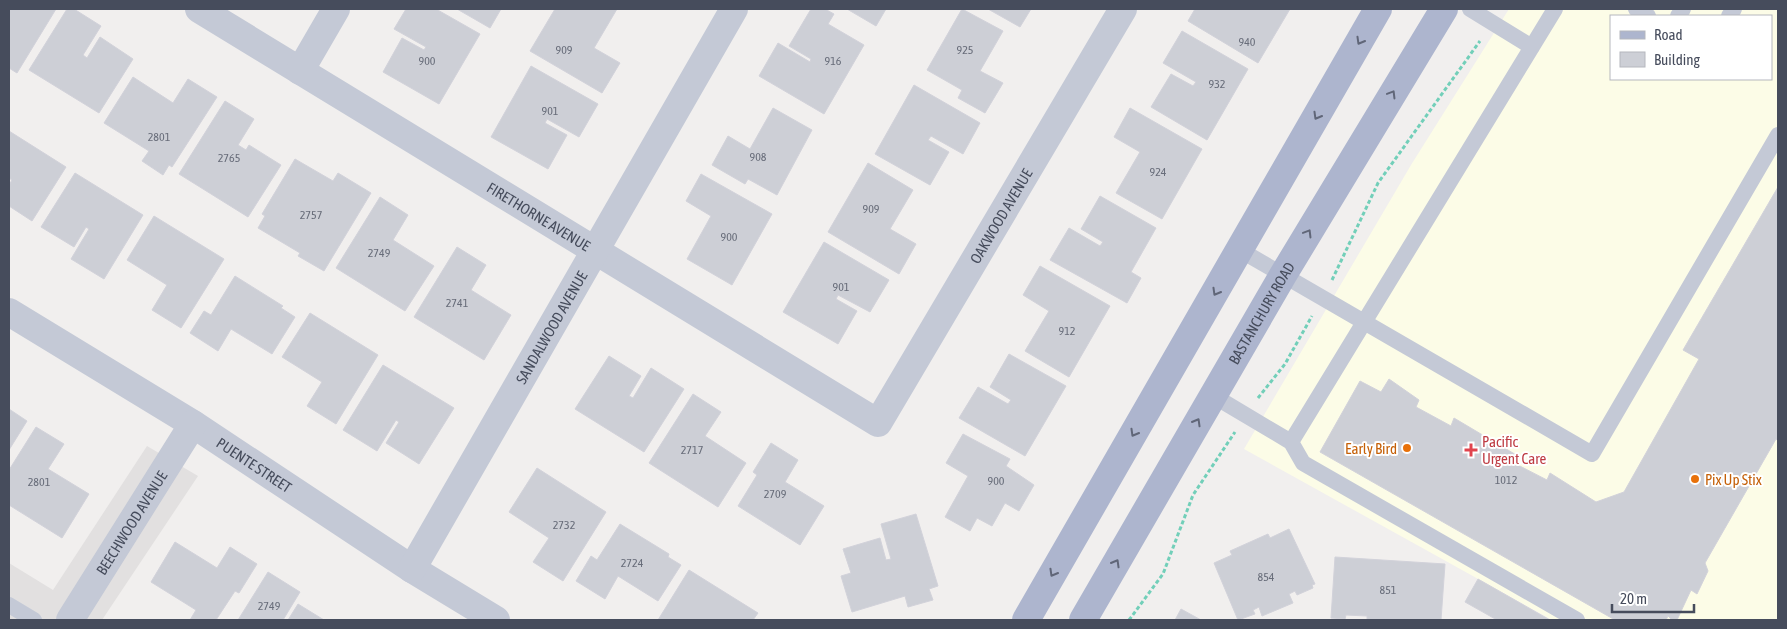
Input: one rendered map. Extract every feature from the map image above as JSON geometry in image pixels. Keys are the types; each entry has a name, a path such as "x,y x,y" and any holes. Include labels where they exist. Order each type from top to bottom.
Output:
{"main road":[{"path":"1026,620 1378,9"},
{"name":"BASTANCHURY ROAD","path":"1083,620 1212,395 1444,9"}],"street":[{"name":"FIRETHORNE AVENUE","path":"199,9 878,423"},
{"path":"300,71 336,9"},
{"name":"SANDALWOOD AVENUE","path":"412,569 734,9"},
{"name":"OAKWOOD AVENUE","path":"878,423 1123,9"},
{"name":"PUENTE STREET","path":"9,312 193,424 412,569 496,620"},
{"name":"BEECHWOOD AVENUE","path":"70,620 193,424"}],"lane":[{"path":"1470,9 1532,47"},
{"path":"1291,442 1555,9"},
{"path":"1240,250 1592,454 1778,135"},
{"path":"1212,395 1291,442 1303,463 1577,620"},
{"path":"9,605 34,620"}],"shaded area":[{"path":"1509,9 1778,9 1778,620 1552,620 1244,449 1411,165"},
{"path":"147,446 198,476 102,620 9,620 9,563 53,590"}],"building":[{"path":"9,9 56,9 17,73 9,68"},
{"path":"67,9 74,9 101,26 83,55 87,58 100,37 133,59 99,113 29,70"},
{"path":"406,9 436,9 480,34 439,104 383,72 402,38 424,50 426,47 394,29"},
{"path":"457,9 501,9 490,28"},
{"path":"555,9 617,9 594,48 620,63 602,93 530,51"},
{"path":"811,9 825,9 834,14 828,24 864,45 824,114 759,76 778,43 810,62 811,59 789,46"},
{"path":"847,9 886,9 876,26"},
{"path":"962,9 1003,31 980,71 1003,83 985,113 958,98 962,90 927,70"},
{"path":"988,9 1031,9 1020,27"},
{"path":"1195,9 1290,9 1258,63 1188,21"},
{"path":"1182,31 1248,69 1207,140 1151,107 1171,74 1193,86 1196,82 1163,63"},
{"path":"531,66 598,104 579,137 547,119 545,123 567,135 548,169 491,137"},
{"path":"133,77 173,103 188,79 217,97 172,167 169,165 163,175 142,161 149,151 104,123"},
{"path":"914,85 980,123 963,154 931,136 928,140 949,152 930,185 875,154"},
{"path":"225,101 254,119 238,145 246,150 249,145 281,165 248,217 179,174"},
{"path":"773,108 812,130 777,195 748,179 745,184 712,165 728,136 750,149"},
{"path":"1130,108 1202,149 1162,219 1116,193 1140,152 1114,137"},
{"path":"9,131 66,167 32,221 9,206 9,185 12,180 9,178"},
{"path":"295,159 333,181 338,173 371,193 324,271 298,256 300,253 258,228 265,216 262,214"},
{"path":"868,163 913,190 890,229 916,244 899,274 828,232"},
{"path":"75,173 143,215 104,279 71,259 89,229 86,227 74,247 41,227"},
{"path":"701,174 772,214 732,285 687,259 711,216 686,201"},
{"path":"1778,187 1778,441 1776,439 1705,563 1708,571 1697,594 1691,590 1677,620 1672,620 1668,616 1666,620 1615,620 1320,452 1360,381 1381,392 1389,379 1419,400 1416,407 1451,426 1454,418 1518,456 1514,463 1547,480 1550,473 1596,502 1624,492 1699,359 1683,350"},
{"path":"1100,196 1156,228 1131,272 1141,278 1127,303 1050,260 1069,228 1100,246 1103,242 1081,229"},
{"path":"380,197 408,215 393,240 434,266 405,311 336,268"},
{"path":"154,216 224,259 181,328 152,310 167,285 127,260"},
{"path":"824,242 889,280 870,312 838,295 836,299 857,311 838,344 783,312"},
{"path":"457,247 486,265 471,290 511,315 484,360 414,317"},
{"path":"1040,266 1110,306 1069,377 1025,351 1049,311 1023,295"},
{"path":"235,276 283,306 281,308 295,317 272,354 231,329 218,351 190,333 204,311 211,315"},
{"path":"310,313 378,355 336,424 307,406 322,382 282,357"},
{"path":"1009,354 1066,386 1025,456 959,418 978,387 1008,404 1011,400 990,387"},
{"path":"609,356 641,376 629,396 633,398 651,368 684,389 644,452 575,409"},
{"path":"383,365 454,408 419,464 386,443 399,422 396,420 377,451 343,430"},
{"path":"693,394 721,412 705,436 746,463 718,507 649,463"},
{"path":"9,409 27,421 9,450"},
{"path":"36,427 64,444 48,469 89,494 62,538 9,505 9,470"},
{"path":"963,434 1010,459 1006,466 1034,485 1019,511 1005,503 992,526 977,518 970,531 945,517 968,476 946,463"},
{"path":"771,443 798,460 785,482 824,506 800,545 738,506 757,475 753,472"},
{"path":"537,468 606,512 563,581 533,562 549,538 509,512"},
{"path":"916,514 938,586 929,589 933,600 908,607 905,596 852,612 841,576 851,573 843,549 880,538 886,560 891,559 881,524"},
{"path":"620,524 669,554 668,557 681,565 658,601 618,576 605,599 576,581 591,556 597,560"},
{"path":"1289,529 1315,584 1312,585 1313,588 1297,595 1295,591 1289,594 1293,603 1262,616 1259,607 1253,610 1255,614 1238,620 1214,563 1232,555 1230,551 1268,534 1270,538"},
{"path":"175,542 217,568 230,547 257,564 239,593 235,591 216,620 190,620 196,610 151,582"},
{"path":"1335,557 1445,564 1441,620 1367,620 1367,616 1346,615 1345,619 1331,618"},
{"path":"689,570 758,613 753,620 658,620"},
{"path":"268,572 300,592 283,620 238,620"},
{"path":"1478,579 1550,620 1497,620 1465,602"},
{"path":"298,604 324,620 288,620"},
{"path":"1181,609 1201,620 1175,620"}],"place":[{"name":"Early Bird","path":"1407,448"},
{"name":"Pacific Urgent Care","path":"1471,450"},
{"name":"Pix Up Stix","path":"1695,479"}]}
